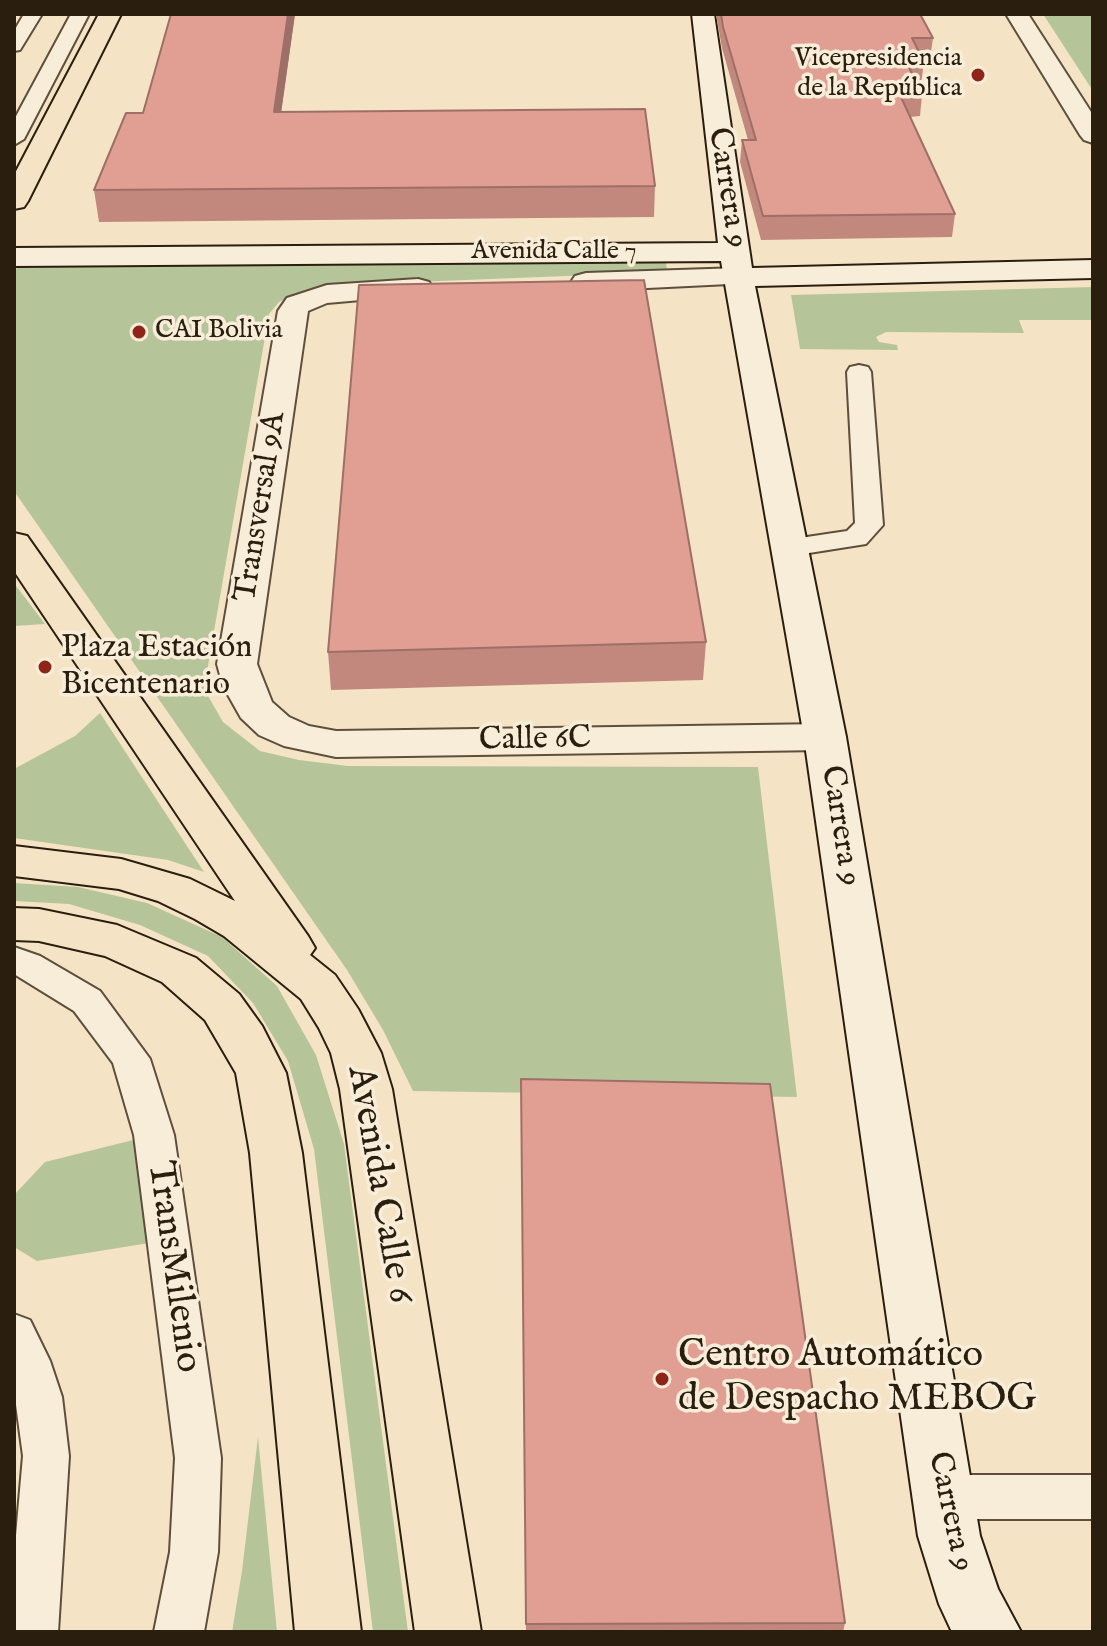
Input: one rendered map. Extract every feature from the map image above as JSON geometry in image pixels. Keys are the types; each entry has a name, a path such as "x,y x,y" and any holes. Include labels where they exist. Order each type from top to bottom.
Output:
{"main road":[{"path":"14,201 110,14"},
{"path":"14,544 318,987"},
{"name":"Avenida Calle 6","path":"14,861 121,874 174,890 241,925 318,987 341,1022 356,1053 366,1089 448,1632"},
{"path":"14,924 39,925 117,942 179,970 222,1007 244,1039 261,1073 276,1153 328,1632"}],"street":[{"name":"Carrera 9","path":"703,14 790,547 825,737 942,1497 949,1536 971,1604 988,1632"},
{"path":"1017,14 1093,135"},
{"name":"Avenida Calle 7","path":"743,260 1093,244"},
{"name":"Avenida Calle 7","path":"14,257 743,260 1093,269"},
{"path":"555,283 743,260"},
{"name":"Transversal 9A","path":"255,709 243,686 237,664 293,311 298,304 311,298 348,290 443,287"},
{"name":"Calle 6C","path":"255,709 274,726 299,737 336,744 825,737"}],"lane":[{"path":"14,46 33,14"},
{"path":"14,139 80,14"},
{"path":"790,547 856,538 869,525 859,372"},
{"name":"TransMilenio","path":"14,960 87,1001 131,1059 154,1135 198,1458 194,1552 179,1632"},
{"path":"14,1333 28,1361 39,1397 46,1456 33,1632"},
{"path":"942,1497 1093,1497"}],"green space":[{"path":"1043,14 1093,14 1093,91"},
{"path":"666,261 667,272 365,284 318,289 279,302 269,314 204,689 223,722 260,751 299,760 348,766 758,767 797,1097 413,1091 383,1030 347,970 14,491 14,273 18,266"},
{"path":"1093,287 1093,320 1019,320 1024,333 886,332 876,337 879,342 897,345 898,350 800,349 791,295"},
{"path":"14,583 45,624 14,626"},
{"path":"100,713 204,872 168,860 14,838 14,769 75,736"},
{"path":"14,883 78,887 147,903 222,937 277,986 316,1055 344,1144 408,1632 373,1632 314,1149 288,1061 253,1003 208,956 140,925 69,904 14,901"},
{"path":"145,1137 168,1240 37,1261 14,1247 14,1195 45,1162"},
{"path":"258,1437 277,1632 232,1632 242,1571"}],"building":[{"path":"171,14 288,14 274,112 645,109 655,186 94,190 126,113 143,113"},
{"path":"721,14 920,14 933,38 912,38 924,62 907,63 922,95 900,95 955,214 763,216 742,140 756,140"},
{"path":"644,280 706,642 328,652 359,285"},
{"name":"Centro Automático de Despacho MEBOG","path":"521,1079 770,1084 845,1623 526,1624"}],"place":[{"name":"Vicepresidencia de la República","path":"978,75"},
{"name":"CAI Bolivia","path":"139,332"},
{"name":"Plaza Estación Bicentenario","path":"45,667"},
{"name":"Centro Automático de Despacho MEBOG","path":"662,1379"}]}
